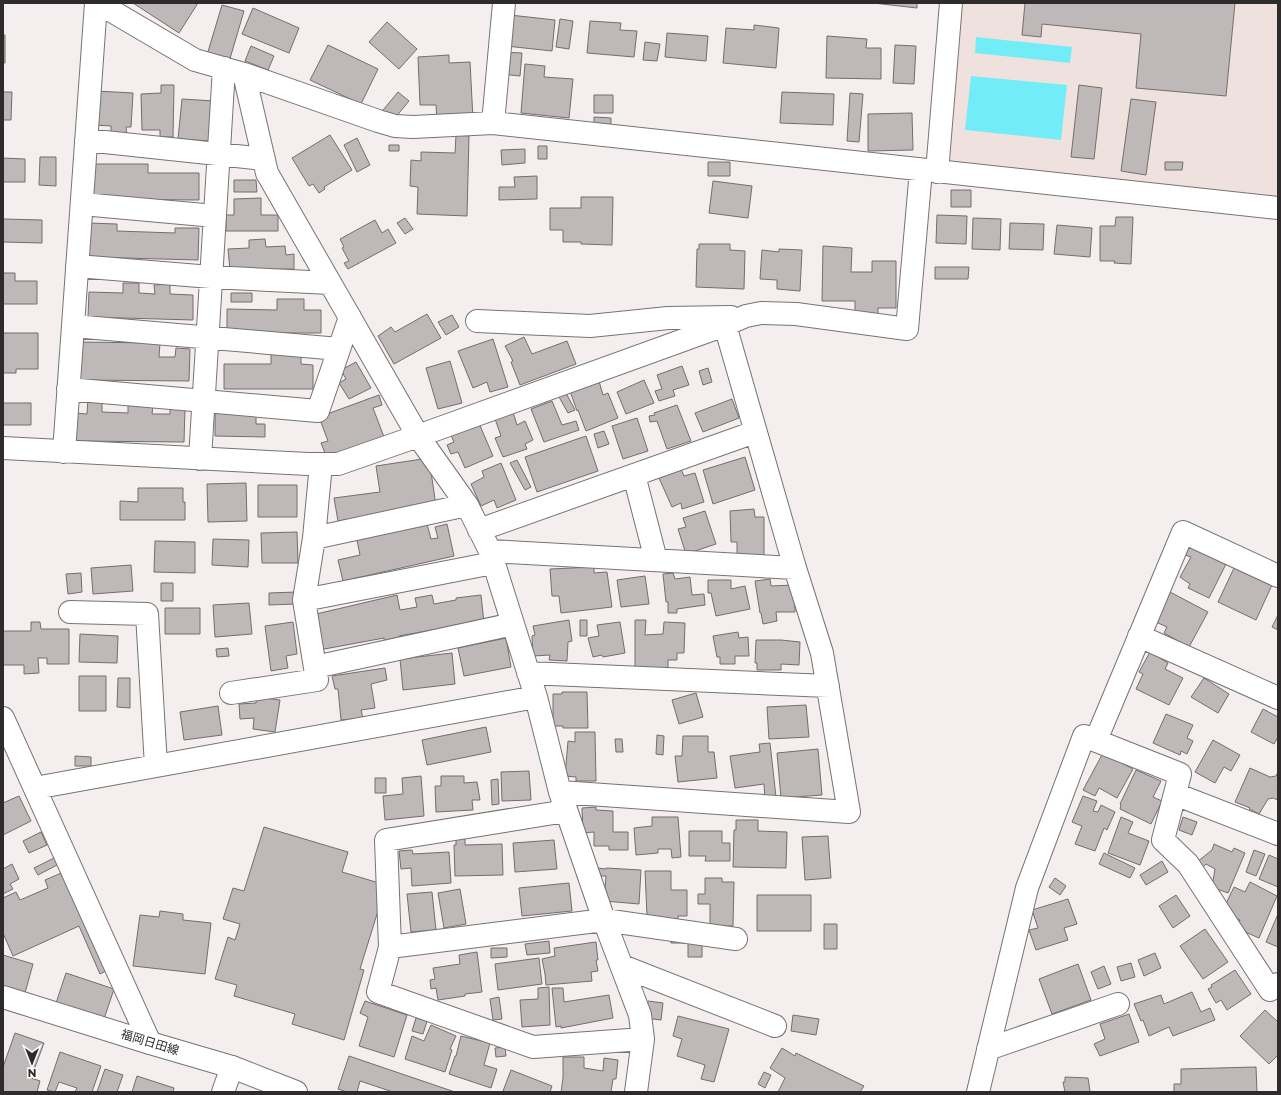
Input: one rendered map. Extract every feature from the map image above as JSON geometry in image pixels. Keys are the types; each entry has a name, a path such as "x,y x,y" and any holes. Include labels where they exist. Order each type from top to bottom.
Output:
{"street":[{"path":"64,452 97,3 194,60 244,74 395,126 413,127 493,123 1278,208"},
{"path":"493,123 504,3"},
{"path":"477,321 590,326 668,318 746,316 761,313 796,314 907,329 951,3"},
{"path":"200,459 224,68"},
{"path":"244,74 267,173 418,436 467,505 491,557 536,697 563,801 604,920 640,1015 642,1039 636,1092"},
{"path":"86,140 264,159"},
{"path":"82,204 215,216"},
{"path":"77,266 330,283"},
{"path":"3,448 200,459 338,464 725,325 746,316"},
{"path":"68,389 318,411 350,317"},
{"path":"642,1039 533,1047 378,992 390,947 386,840 563,801 849,812 822,653 795,568 725,325"},
{"path":"73,326 339,349"},
{"path":"479,530 755,432"},
{"path":"231,693 317,680 304,600 314,538 321,464"},
{"path":"634,475 656,560"},
{"path":"314,538 467,505"},
{"path":"1096,740 1182,532 1278,576"},
{"path":"304,600 491,557 656,560 795,568"},
{"path":"70,612 147,614 156,766"},
{"path":"315,667 513,624"},
{"path":"1139,636 1278,698"},
{"path":"528,673 828,686"},
{"path":"35,788 536,697"},
{"path":"3,718 150,1043"},
{"path":"978,1092 1027,888 1084,736 1180,774 1163,840 1188,864 1270,990 1278,984"},
{"path":"1175,794 1278,834"},
{"path":"390,947 604,920 736,939"},
{"path":"622,966 775,1026"},
{"name":"福岡日田線","path":"3,997 232,1067 296,1092"},
{"path":"988,1049 1118,1004"},
{"path":"223,1092 232,1067"}],"shaded area":[{"path":"956,3 1278,3 1278,202 940,168"}],"water":[{"path":"976,37 1072,47 1070,63 975,53"},
{"path":"971,76 1067,85 1061,140 965,130"}],"building":[{"path":"133,3 198,3 179,33"},
{"path":"873,3 917,3 917,8"},
{"path":"1025,3 1235,3 1226,96 1136,88 1141,34 1042,24 1041,37 1022,35"},
{"path":"222,5 244,11 229,62 207,55"},
{"path":"253,8 299,28 289,53 242,34"},
{"path":"510,15 555,20 552,51 506,46"},
{"path":"560,19 573,21 569,49 556,47"},
{"path":"590,21 621,23 620,30 637,31 634,57 587,53"},
{"path":"387,22 417,49 399,69 369,42"},
{"path":"754,25 779,28 776,68 723,63 726,28 754,30"},
{"path":"667,33 708,36 706,61 665,57"},
{"path":"3,35 5,35 5,63 3,63"},
{"path":"827,36 867,39 866,48 881,48 881,79 826,78"},
{"path":"645,42 660,44 657,61 643,60"},
{"path":"328,45 378,69 361,104 310,80"},
{"path":"895,45 916,46 914,84 893,83"},
{"path":"251,46 274,56 268,70 245,61"},
{"path":"503,52 522,53 520,76 501,74"},
{"path":"449,55 449,63 470,62 473,119 437,121 436,105 420,105 418,57"},
{"path":"525,64 545,66 544,77 573,79 569,118 521,113"},
{"path":"161,85 174,85 173,137 160,137 160,130 142,130 141,94 161,93"},
{"path":"1079,85 1102,88 1094,159 1071,157"},
{"path":"96,91 133,93 131,127 126,127 127,135 111,135 111,126 94,125"},
{"path":"3,92 12,92 11,120 3,120"},
{"path":"398,92 409,101 390,124 379,115"},
{"path":"782,92 834,94 833,125 780,123"},
{"path":"850,93 863,94 859,142 847,141"},
{"path":"594,95 613,95 613,113 594,113"},
{"path":"182,99 214,101 210,141 178,139"},
{"path":"1131,99 1156,102 1146,175 1121,171"},
{"path":"912,113 913,150 868,151 868,114"},
{"path":"594,117 611,118 611,125 594,123"},
{"path":"330,135 352,170 324,187 325,189 319,193 313,184 309,186 292,158"},
{"path":"456,135 469,136 467,216 417,214 418,187 410,186 411,160 421,161 421,152 455,153"},
{"path":"357,138 370,165 357,172 344,145"},
{"path":"389,145 399,145 399,151 389,151"},
{"path":"538,146 547,146 547,159 538,159"},
{"path":"525,149 525,163 502,165 501,150"},
{"path":"40,157 56,157 56,186 39,185"},
{"path":"3,158 25,159 25,182 3,182"},
{"path":"708,162 730,162 730,176 708,176"},
{"path":"1165,162 1183,162 1182,170 1165,170"},
{"path":"91,164 148,164 148,173 199,173 199,200 90,199"},
{"path":"537,176 537,199 499,200 499,187 515,187 514,177"},
{"path":"234,180 256,180 257,192 234,192"},
{"path":"713,181 752,186 748,218 709,213"},
{"path":"951,190 971,190 971,207 951,207"},
{"path":"581,197 613,197 612,245 563,242 563,230 550,230 550,208 581,208"},
{"path":"261,198 261,215 278,215 278,231 226,231 226,215 234,215 234,199"},
{"path":"937,215 967,216 966,244 936,243"},
{"path":"1116,217 1133,217 1131,264 1114,263 1115,261 1100,261 1100,226 1115,226"},
{"path":"405,218 413,229 405,234 397,223"},
{"path":"973,218 1001,219 1000,250 972,249"},
{"path":"3,219 42,220 42,243 3,242"},
{"path":"375,220 382,233 388,229 396,243 348,269 344,263 349,261 342,248 344,247 340,239"},
{"path":"88,223 117,224 117,231 175,233 175,228 199,228 198,260 87,257"},
{"path":"1010,223 1044,224 1043,250 1009,249"},
{"path":"1057,225 1092,228 1090,257 1054,254"},
{"path":"265,239 266,247 285,246 286,255 294,254 294,269 230,270 228,249 249,248 249,240"},
{"path":"699,244 730,244 730,250 745,251 744,289 696,287 697,249 699,249"},
{"path":"823,246 852,248 851,272 872,272 872,261 896,261 896,308 878,308 878,314 855,314 855,301 822,301"},
{"path":"779,249 802,250 800,291 777,289 777,280 760,279 762,250 779,252"},
{"path":"935,267 969,267 968,279 935,279"},
{"path":"3,273 15,273 15,281 37,281 37,304 3,304"},
{"path":"123,283 139,283 139,293 155,294 154,285 170,284 170,294 193,295 193,320 88,317 89,292 123,293"},
{"path":"231,293 252,293 252,302 231,302"},
{"path":"277,299 304,299 304,310 321,310 321,333 227,333 227,309 277,310"},
{"path":"427,314 441,338 394,364 378,336 391,327 395,332"},
{"path":"452,315 459,327 446,335 438,322"},
{"path":"3,333 38,333 38,369 16,369 16,373 3,373"},
{"path":"524,337 532,354 567,341 576,364 520,385 511,362 513,361 505,346"},
{"path":"493,339 508,387 490,392 487,382 473,388 458,351"},
{"path":"79,342 160,343 159,357 175,357 176,348 190,349 189,381 78,380"},
{"path":"271,354 301,354 301,364 313,365 313,389 224,389 224,364 271,364"},
{"path":"450,361 462,403 438,409 426,368"},
{"path":"356,362 371,388 349,399 339,383 346,379 341,370"},
{"path":"682,366 689,385 673,390 675,396 659,401 655,391 662,389 657,375"},
{"path":"708,368 712,382 703,385 699,371"},
{"path":"644,380 654,403 626,414 617,392"},
{"path":"599,381 603,395 608,393 618,418 586,431 570,391"},
{"path":"566,393 575,410 568,413 559,397"},
{"path":"379,395 382,405 373,408 384,437 327,458 321,443 328,441 319,417"},
{"path":"88,398 102,398 102,412 128,413 128,405 153,405 152,414 170,414 170,408 185,408 184,442 74,441 75,413 87,414"},
{"path":"732,399 739,418 703,432 695,413"},
{"path":"552,401 562,425 576,421 579,430 544,442 531,409"},
{"path":"3,403 31,403 31,425 3,425"},
{"path":"677,405 691,441 667,449 657,421 650,422 649,416 655,415 654,413"},
{"path":"512,409 517,425 525,421 533,440 525,444 527,449 503,457 495,438 501,436 494,416"},
{"path":"215,411 256,411 256,424 265,424 265,437 215,436"},
{"path":"637,418 648,451 623,459 612,426"},
{"path":"478,421 493,456 465,468 458,452 451,454 447,445 454,442 450,433"},
{"path":"604,431 609,444 598,448 594,434"},
{"path":"586,436 598,471 537,492 525,457"},
{"path":"745,457 755,490 713,504 703,470"},
{"path":"429,458 436,506 338,521 334,498 380,492 376,466"},
{"path":"517,460 531,487 525,490 510,463"},
{"path":"501,463 516,500 497,508 494,500 481,506 471,484 484,477 482,471"},
{"path":"681,469 684,476 695,473 704,502 682,509 681,503 672,507 659,478"},
{"path":"246,483 247,521 208,522 207,484"},
{"path":"258,485 297,485 297,517 258,517"},
{"path":"138,488 183,488 185,520 120,520 120,501 138,502"},
{"path":"754,509 755,517 764,517 764,560 737,560 737,542 731,542 730,511"},
{"path":"705,511 716,544 686,554 678,529 686,527 683,518"},
{"path":"427,524 431,539 438,538 435,527 447,524 454,556 343,581 338,560 360,555 357,540"},
{"path":"297,532 298,563 262,563 261,533"},
{"path":"213,539 249,540 248,567 212,565"},
{"path":"155,541 195,542 195,573 154,572"},
{"path":"1189,545 1218,556 1216,560 1226,564 1209,598 1188,588 1190,584 1180,577 1191,557 1185,555"},
{"path":"131,565 133,591 93,594 91,568"},
{"path":"594,567 594,573 607,572 612,607 561,613 559,596 552,596 550,569"},
{"path":"1234,568 1272,585 1256,620 1218,602"},
{"path":"81,573 82,592 68,594 66,574"},
{"path":"673,573 675,579 690,577 692,595 704,594 705,605 677,609 677,613 668,613 668,602 666,602 663,574"},
{"path":"645,576 649,604 621,607 617,580"},
{"path":"770,579 771,586 794,585 795,612 776,612 777,621 763,624 755,581"},
{"path":"708,580 731,580 731,589 745,586 750,609 716,616 711,593 708,593"},
{"path":"161,583 173,583 173,601 161,601"},
{"path":"296,592 296,604 269,605 269,593"},
{"path":"1170,592 1208,612 1189,647 1164,633 1167,627 1156,622"},
{"path":"397,595 400,610 417,607 415,598 432,595 434,604 456,600 456,598 481,595 484,623 460,625 399,636 400,646 385,648 384,638 319,650 312,615"},
{"path":"249,603 252,634 215,637 213,605"},
{"path":"165,608 200,608 200,634 165,634"},
{"path":"1278,615 1278,630 1272,627"},
{"path":"569,620 572,641 568,642 567,661 549,660 550,655 533,656 532,636 535,635 533,626"},
{"path":"580,620 587,620 587,636 580,636"},
{"path":"635,620 646,620 645,635 663,634 664,622 685,623 684,653 677,653 677,660 668,660 668,668 635,668"},
{"path":"31,622 40,622 41,629 69,629 69,664 47,664 47,658 38,658 39,673 24,674 24,665 3,665 3,631 31,631"},
{"path":"293,622 297,654 286,656 288,668 271,671 265,626"},
{"path":"620,622 625,653 603,657 602,655 593,657 588,638 599,636 597,625"},
{"path":"738,632 739,638 748,637 749,656 735,656 735,664 720,664 720,657 717,657 713,636"},
{"path":"80,634 118,636 117,663 79,662"},
{"path":"506,638 511,667 464,676 458,648"},
{"path":"756,640 800,642 799,665 781,664 781,670 757,670 757,663 755,663"},
{"path":"228,648 229,656 217,657 216,649"},
{"path":"1150,652 1168,663 1165,669 1183,678 1169,705 1136,689 1143,674 1139,672"},
{"path":"452,653 455,684 403,690 400,659"},
{"path":"385,668 387,680 371,684 375,708 361,710 363,718 341,720 338,689 335,689 332,676"},
{"path":"79,676 106,676 106,711 79,711"},
{"path":"118,678 130,678 130,708 117,707"},
{"path":"1204,678 1229,694 1218,713 1191,697"},
{"path":"562,692 587,692 588,728 563,728 563,726 553,726 553,694 562,694"},
{"path":"696,693 703,717 679,724 672,700"},
{"path":"257,697 280,700 275,732 253,729 254,718 240,719 239,704 256,703"},
{"path":"806,705 809,737 769,739 767,707"},
{"path":"218,706 222,735 184,740 180,712"},
{"path":"1263,709 1278,717 1278,737 1274,744 1251,732"},
{"path":"1166,714 1193,725 1187,738 1193,741 1187,754 1181,751 1180,755 1153,743"},
{"path":"486,727 491,752 427,765 422,740"},
{"path":"575,732 595,732 596,781 576,781 576,777 565,776 568,741 575,742"},
{"path":"657,735 664,736 663,755 656,754"},
{"path":"683,736 708,736 708,752 714,752 717,778 678,782 675,756 682,756"},
{"path":"615,739 622,739 623,752 616,752"},
{"path":"1213,740 1240,755 1231,771 1224,767 1215,783 1195,772"},
{"path":"770,743 776,797 765,799 764,784 735,788 730,756 760,752 759,744"},
{"path":"818,749 822,795 781,798 777,753"},
{"path":"1103,753 1133,769 1117,798 1099,788 1095,796 1083,790"},
{"path":"75,756 91,757 91,766 75,766"},
{"path":"1250,768 1270,777 1276,776 1278,772 1278,800 1273,798 1268,799 1259,814 1249,809 1250,808 1235,802"},
{"path":"1136,770 1161,781 1153,797 1162,801 1151,824 1120,809 1120,804"},
{"path":"529,771 531,800 502,801 501,772"},
{"path":"421,776 424,816 385,820 383,796 403,794 402,778"},
{"path":"441,776 464,776 464,783 477,782 480,800 472,800 473,810 436,812 435,786 441,786"},
{"path":"375,778 386,778 386,793 375,793"},
{"path":"498,779 499,804 492,805 491,780"},
{"path":"19,796 31,821 3,835 3,803"},
{"path":"1083,796 1097,801 1093,811 1098,812 1101,805 1115,812 1107,830 1104,828 1095,851 1075,844 1082,826 1072,822"},
{"path":"596,807 596,810 613,811 613,832 628,832 628,850 609,850 609,846 594,846 594,832 583,833 582,808"},
{"path":"652,817 678,817 681,857 672,858 671,849 658,849 658,853 636,855 634,828 652,826"},
{"path":"1121,817 1133,822 1128,833 1149,841 1140,865 1108,853"},
{"path":"1183,817 1197,822 1192,835 1179,830"},
{"path":"736,820 758,820 758,831 787,832 786,868 733,867 734,830 736,830"},
{"path":"264,827 348,852 342,872 386,885 360,969 364,970 344,1040 292,1024 295,1014 234,996 237,985 215,979 228,937 235,940 240,924 223,919 233,888 244,891"},
{"path":"689,831 722,831 722,843 730,843 730,861 705,861 706,856 689,856"},
{"path":"41,832 47,845 29,853 23,841"},
{"path":"456,836 465,836 465,845 502,844 503,875 455,876 454,845 456,845"},
{"path":"828,836 831,878 805,880 802,837"},
{"path":"554,840 557,869 515,872 513,843"},
{"path":"1214,844 1232,852 1234,848 1245,853 1228,893 1212,887 1215,869 1206,864 1202,868 1197,862 1212,850"},
{"path":"412,850 413,854 449,852 451,883 412,886 411,868 401,869 399,851"},
{"path":"1254,850 1265,854 1256,876 1246,872"},
{"path":"1104,853 1135,868 1130,878 1099,864"},
{"path":"1269,855 1278,859 1278,887 1259,879"},
{"path":"56,857 59,864 38,875 34,868"},
{"path":"1162,861 1168,872 1146,885 1140,875"},
{"path":"12,864 19,879 10,884 13,889 3,894 3,869"},
{"path":"597,868 641,870 639,904 604,901 606,876 597,876"},
{"path":"66,871 110,969 100,974 79,926 13,956 3,933 3,898 16,892 20,900 48,888 45,880"},
{"path":"645,871 671,871 671,890 687,890 687,916 678,916 678,920 647,916"},
{"path":"705,878 722,878 722,882 734,882 733,926 710,926 710,904 698,904 698,894 705,894"},
{"path":"1055,878 1066,886 1060,895 1049,887"},
{"path":"1250,882 1277,896 1259,938 1236,928 1240,920 1222,912 1234,887 1245,892"},
{"path":"569,883 572,911 522,916 519,888"},
{"path":"460,889 466,924 444,928 438,893"},
{"path":"432,892 436,930 411,932 407,894"},
{"path":"757,895 811,895 811,931 757,931"},
{"path":"1176,895 1190,916 1173,928 1159,906"},
{"path":"1068,899 1077,924 1064,928 1068,940 1036,950 1029,930 1038,928 1032,910"},
{"path":"160,911 183,914 183,920 211,923 205,974 133,966 140,915 159,917"},
{"path":"1278,914 1278,947 1266,942"},
{"path":"824,924 837,924 837,949 824,949"},
{"path":"1205,929 1228,962 1203,979 1180,946"},
{"path":"702,936 702,957 688,957 688,943 671,943 671,939"},
{"path":"549,941 550,953 527,955 525,944"},
{"path":"596,942 598,960 596,960 598,971 591,972 592,981 546,985 542,959 555,956 554,948"},
{"path":"491,948 507,948 507,957 491,958"},
{"path":"477,952 482,992 438,1000 436,988 431,989 430,980 435,979 433,968 460,964 459,955"},
{"path":"1155,953 1161,968 1144,976 1138,960"},
{"path":"3,955 33,964 25,993 3,987"},
{"path":"539,958 542,984 498,990 495,964"},
{"path":"1131,963 1135,977 1121,981 1117,967"},
{"path":"1078,964 1091,1000 1052,1014 1039,979"},
{"path":"1104,966 1111,984 1098,989 1091,972"},
{"path":"1235,970 1251,994 1227,1010 1221,1000 1216,1003 1208,989 1212,987 1211,985"},
{"path":"66,973 114,989 104,1019 56,1003"},
{"path":"549,987 550,1025 522,1027 520,1000 538,999 538,988"},
{"path":"552,988 563,988 564,1002 609,995 613,1018 561,1028 561,1026 556,1027"},
{"path":"1192,992 1201,1012 1210,1008 1215,1020 1173,1036 1169,1027 1149,1036 1143,1020 1141,1021 1134,1004 1161,995 1164,1004"},
{"path":"499,997 502,1019 493,1020 490,999"},
{"path":"365,1001 407,1015 394,1057 359,1046 368,1017 360,1013"},
{"path":"648,1001 663,1003 661,1020 645,1018"},
{"path":"1265,1010 1278,1022 1278,1055 1269,1064 1240,1036"},
{"path":"1129,1014 1139,1042 1100,1056 1094,1044 1105,1039 1100,1024"},
{"path":"793,1015 819,1019 816,1035 791,1031"},
{"path":"678,1016 729,1029 714,1082 701,1079 705,1065 677,1056 682,1039 673,1036"},
{"path":"416,1018 427,1021 423,1034 412,1031"},
{"path":"431,1025 456,1036 450,1049 452,1050 445,1072 405,1059 412,1036 424,1041"},
{"path":"15,1033 44,1043 31,1078 40,1081 37,1092 3,1092 3,1067"},
{"path":"461,1036 490,1043 484,1065 497,1069 491,1088 449,1074 456,1056"},
{"path":"505,1047 506,1056 496,1057 495,1048"},
{"path":"782,1048 795,1056 796,1053 864,1086 860,1092 778,1092 785,1078 770,1068"},
{"path":"60,1052 101,1066 92,1092 75,1092 77,1088 59,1082 55,1092 47,1090"},
{"path":"349,1056 455,1092 393,1092 360,1081 357,1092 347,1092 338,1089"},
{"path":"563,1057 584,1057 584,1068 603,1071 604,1058 618,1060 616,1079 613,1079 611,1092 561,1092"},
{"path":"1256,1067 1257,1092 1174,1092 1174,1084 1181,1084 1181,1069"},
{"path":"105,1069 123,1075 117,1092 97,1092"},
{"path":"511,1070 552,1086 550,1092 503,1091"},
{"path":"764,1072 771,1075 765,1088 758,1084"},
{"path":"137,1076 174,1088 173,1092 132,1092"},
{"path":"1065,1077 1088,1078 1090,1091 1065,1092 1063,1082 1065,1082"}]}
